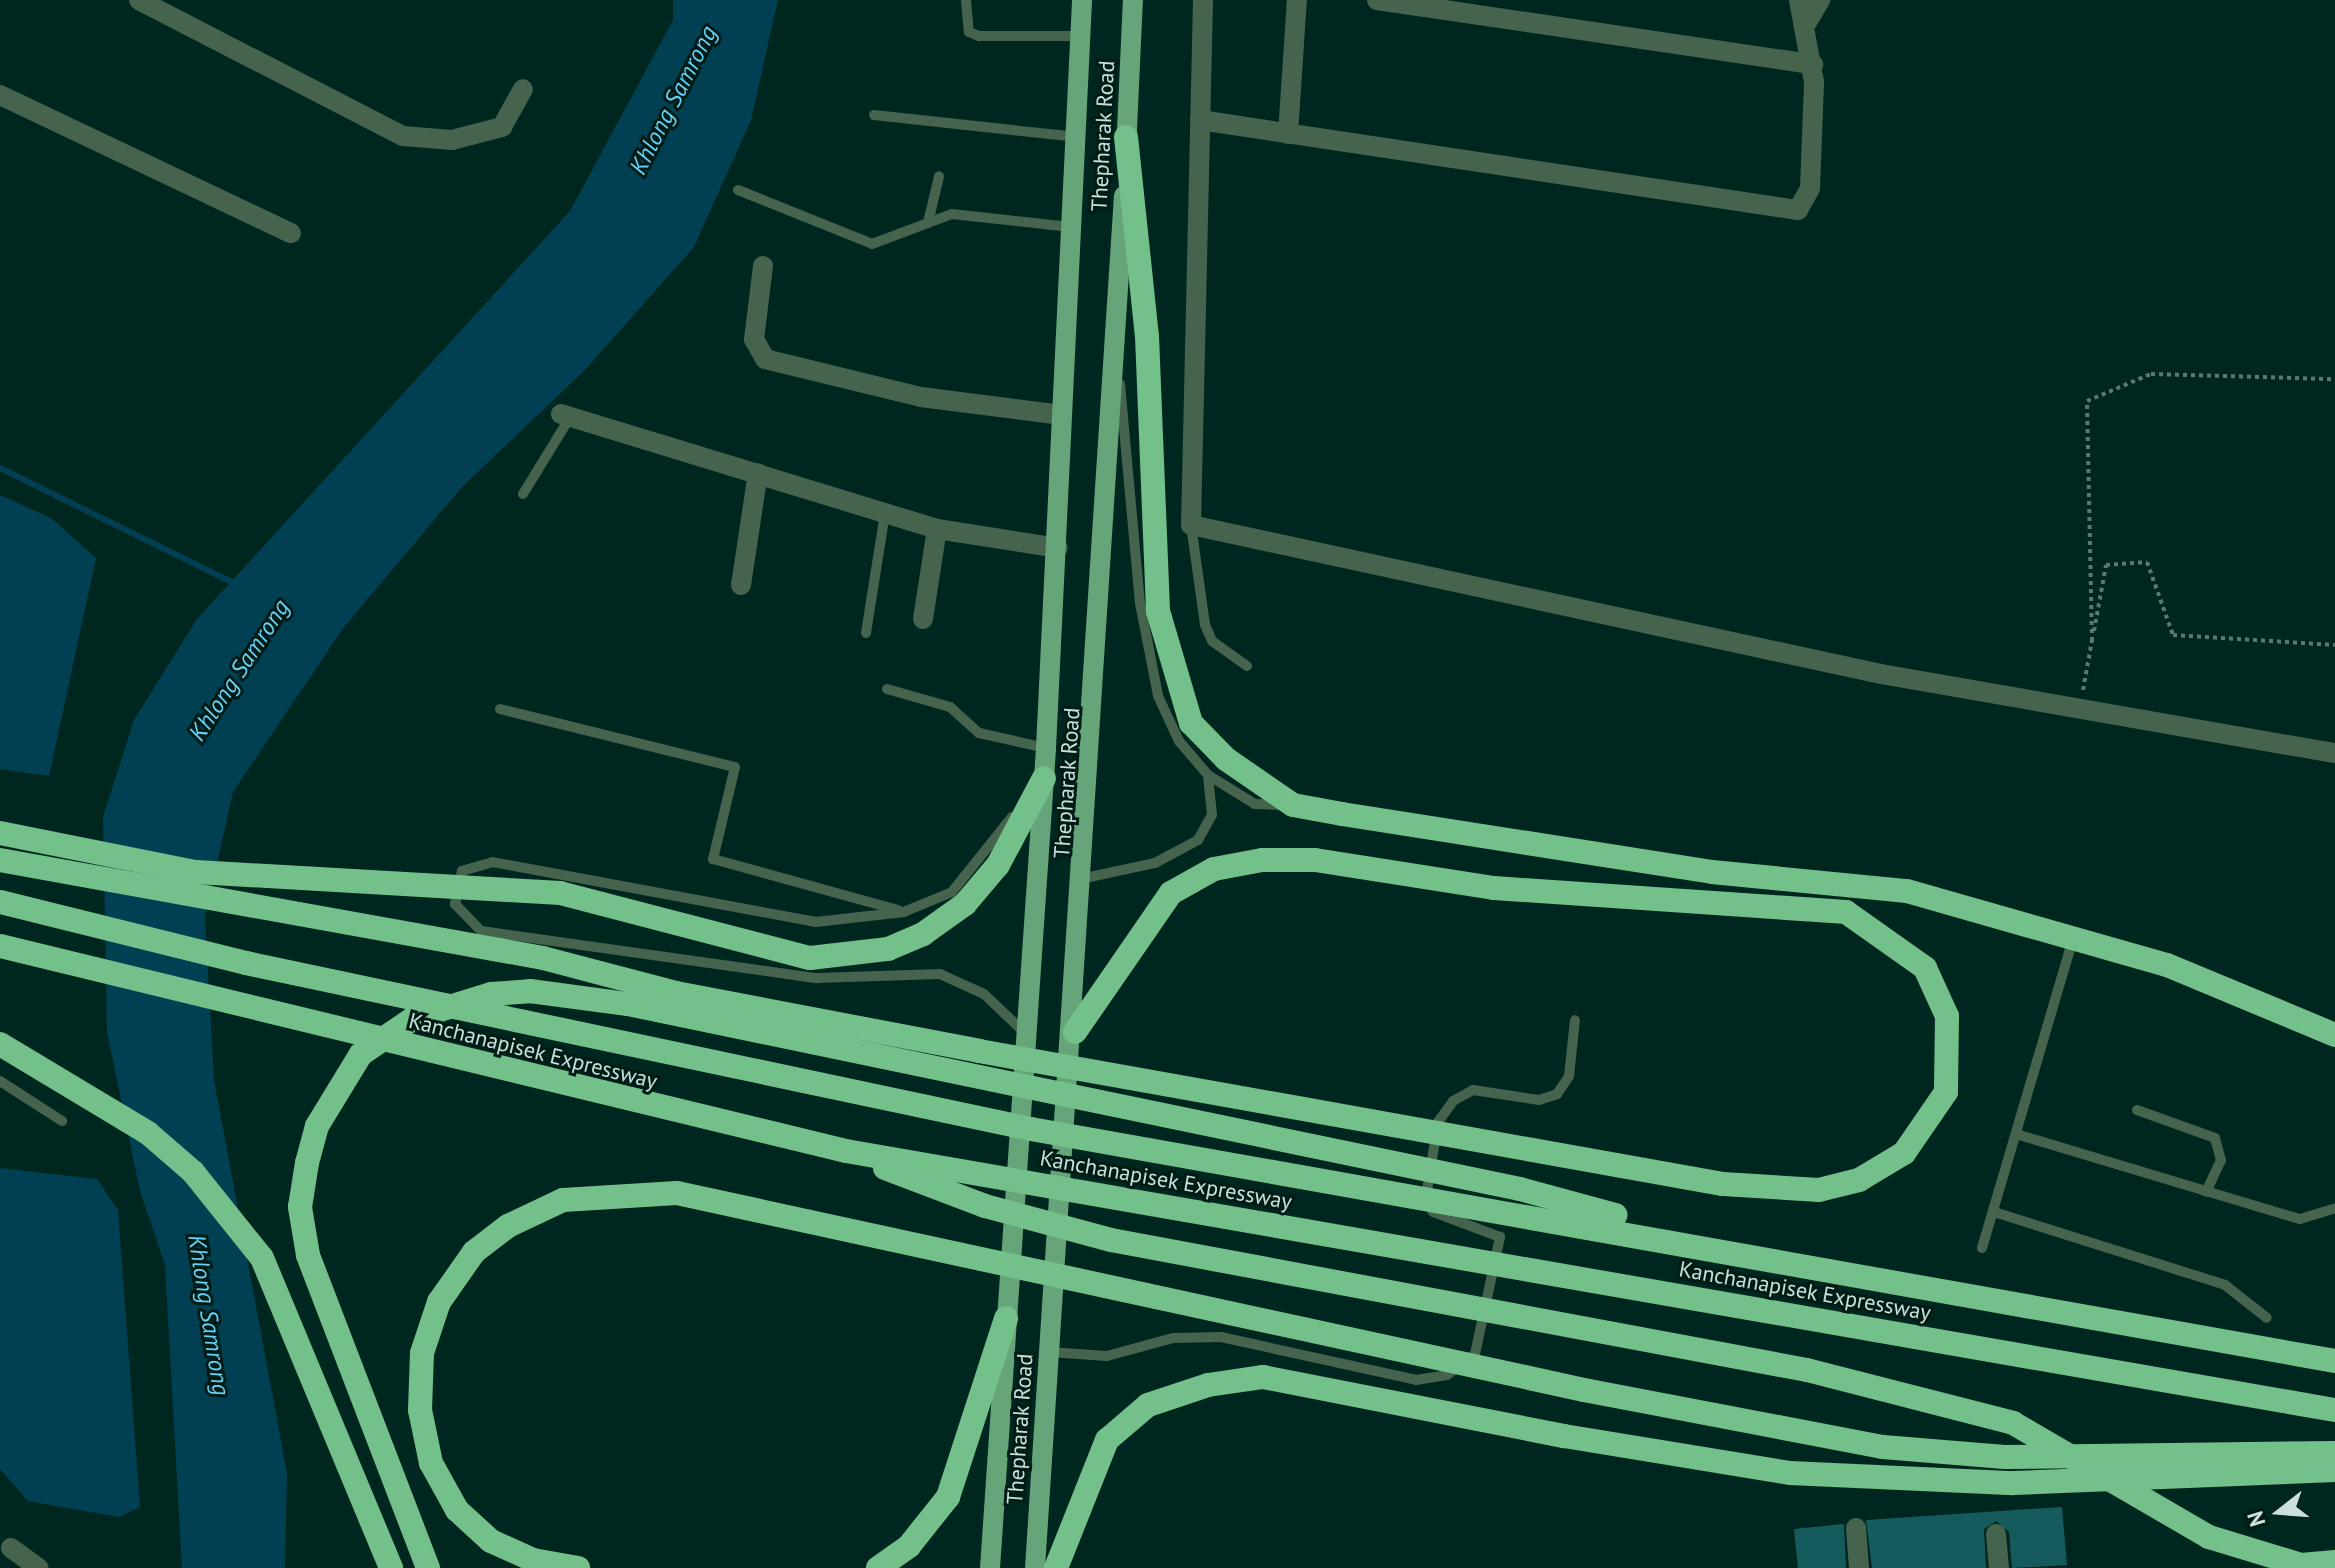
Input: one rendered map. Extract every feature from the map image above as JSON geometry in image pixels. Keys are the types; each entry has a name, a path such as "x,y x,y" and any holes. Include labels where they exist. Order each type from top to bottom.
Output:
{"highway":[{"path":"1126,137 1147,336 1158,611 1175,680 1191,723 1226,759 1293,805 1712,872 1907,891 2167,965 2332,1031"},
{"path":"0,833 196,872 560,893 810,958 888,949 923,934 965,904 998,865 1044,778"},
{"path":"0,860 513,953 979,1051 1723,1184 1819,1190 1859,1180 1904,1153 1946,1092 1947,1016 1925,968 1846,912 1494,888 1315,860 1262,860 1214,869 1171,893 1075,1032"},
{"name":"Kanchanapisek Expressway","path":"0,902 261,967 1031,1129 1729,1248 2335,1361"},
{"name":"Kanchanapisek Expressway","path":"0,946 846,1151 2335,1410"},
{"path":"428,1568 358,1401 308,1255 300,1207 317,1126 361,1054 414,1018 491,994 530,991 628,1004 1520,1189 1729,1248"},
{"path":"0,1044 148,1133 225,1208 293,1318 387,1558"},
{"path":"846,1151 985,1206 1111,1240 1807,1370 2013,1423 2209,1537 2301,1565 2335,1562"},
{"path":"578,1568 533,1560 491,1541 457,1510 431,1463 420,1410 422,1353 439,1302 474,1252 508,1226 563,1200 677,1193 1584,1390 1883,1447 2005,1457 2335,1453"},
{"path":"878,1568 909,1546 947,1499 975,1432 1006,1318"},
{"path":"1056,1568 1083,1488 1107,1440 1148,1405 1208,1385 1263,1377 1790,1473 2014,1483 2335,1470"}],"main road":[{"name":"Thepharak Road","path":"990,1568 1058,548 1082,0"},
{"name":"Thepharak Road","path":"1035,1568 1075,1032 1118,358 1133,0"}],"street":[{"path":"139,0 403,136 452,140 502,127 523,89"},
{"path":"1203,0 1191,525 1881,674 2335,753"},
{"path":"1288,134 1297,0"},
{"path":"1377,0 1813,64"},
{"path":"1200,120 1798,210 1810,188 1813,64 1807,22 1799,0"},
{"path":"1807,22 1820,0"},
{"path":"0,95 291,233"},
{"path":"763,266 754,339 765,359 921,397 1062,415"},
{"path":"566,414 937,529 1058,548"},
{"path":"741,585 758,473"},
{"path":"923,619 937,529"},
{"path":"1856,1528 1859,1568"},
{"path":"1996,1534 1999,1568"},
{"path":"11,1548 39,1568"}],"lane":[{"path":"966,0 969,32 979,36 1080,36"},
{"path":"874,115 1075,137"},
{"path":"928,223 939,176"},
{"path":"738,190 872,244 952,214 1070,227"},
{"path":"1118,358 1152,678 1179,741 1208,775 1255,804 1293,805"},
{"path":"523,494 566,414"},
{"path":"866,633 885,513"},
{"path":"1191,525 1205,625 1212,641 1247,666"},
{"path":"887,689 950,707 979,733 1046,748"},
{"path":"500,709 735,767 713,859 904,912"},
{"path":"1085,878 1155,863 1198,840 1212,815 1208,775"},
{"path":"1027,1035 984,994 940,974 817,978 481,931 460,917 454,890 462,871 493,862 816,922 904,912 952,892 1044,778"},
{"path":"1982,1248 2073,939"},
{"path":"1049,1352 1107,1356 1173,1338 1221,1337 1416,1380 1465,1367 1475,1354 1500,1237 1433,1211 1425,1195 1438,1122 1473,1090 1539,1100 1557,1094 1569,1076 1575,1020"},
{"path":"0,1081 62,1121"},
{"path":"2137,1110 2215,1138 2221,1160 2206,1192"},
{"path":"2016,1134 2300,1219 2335,1208"},
{"path":"1994,1212 2225,1285 2267,1318"}],"path":[{"path":"2092,641 2087,401 2151,374 2335,379"},
{"path":"2080,708 2106,565 2147,562 2173,635 2335,645"}],"water":[{"name":"Khlong Samrong","path":"673,0 778,0 751,120 694,247 584,371 462,487 344,627 233,792 205,917 214,1080 287,1473 285,1568 182,1568 165,1265 140,1191 107,1032 103,817 134,720 197,619 570,211 673,20"},
{"path":"0,495 51,518 96,558 49,776 0,769"},
{"path":"0,1168 97,1179 118,1210 140,1507 119,1517 28,1501 0,1469"}],"building":[{"path":"2062,1507 2067,1565 2012,1568 2009,1532 1996,1521 1984,1529 1986,1568 1872,1568 1866,1520"},
{"path":"1844,1524 1846,1568 1798,1568 1794,1529"}],"waterway":[{"path":"0,468 234,583"}]}
